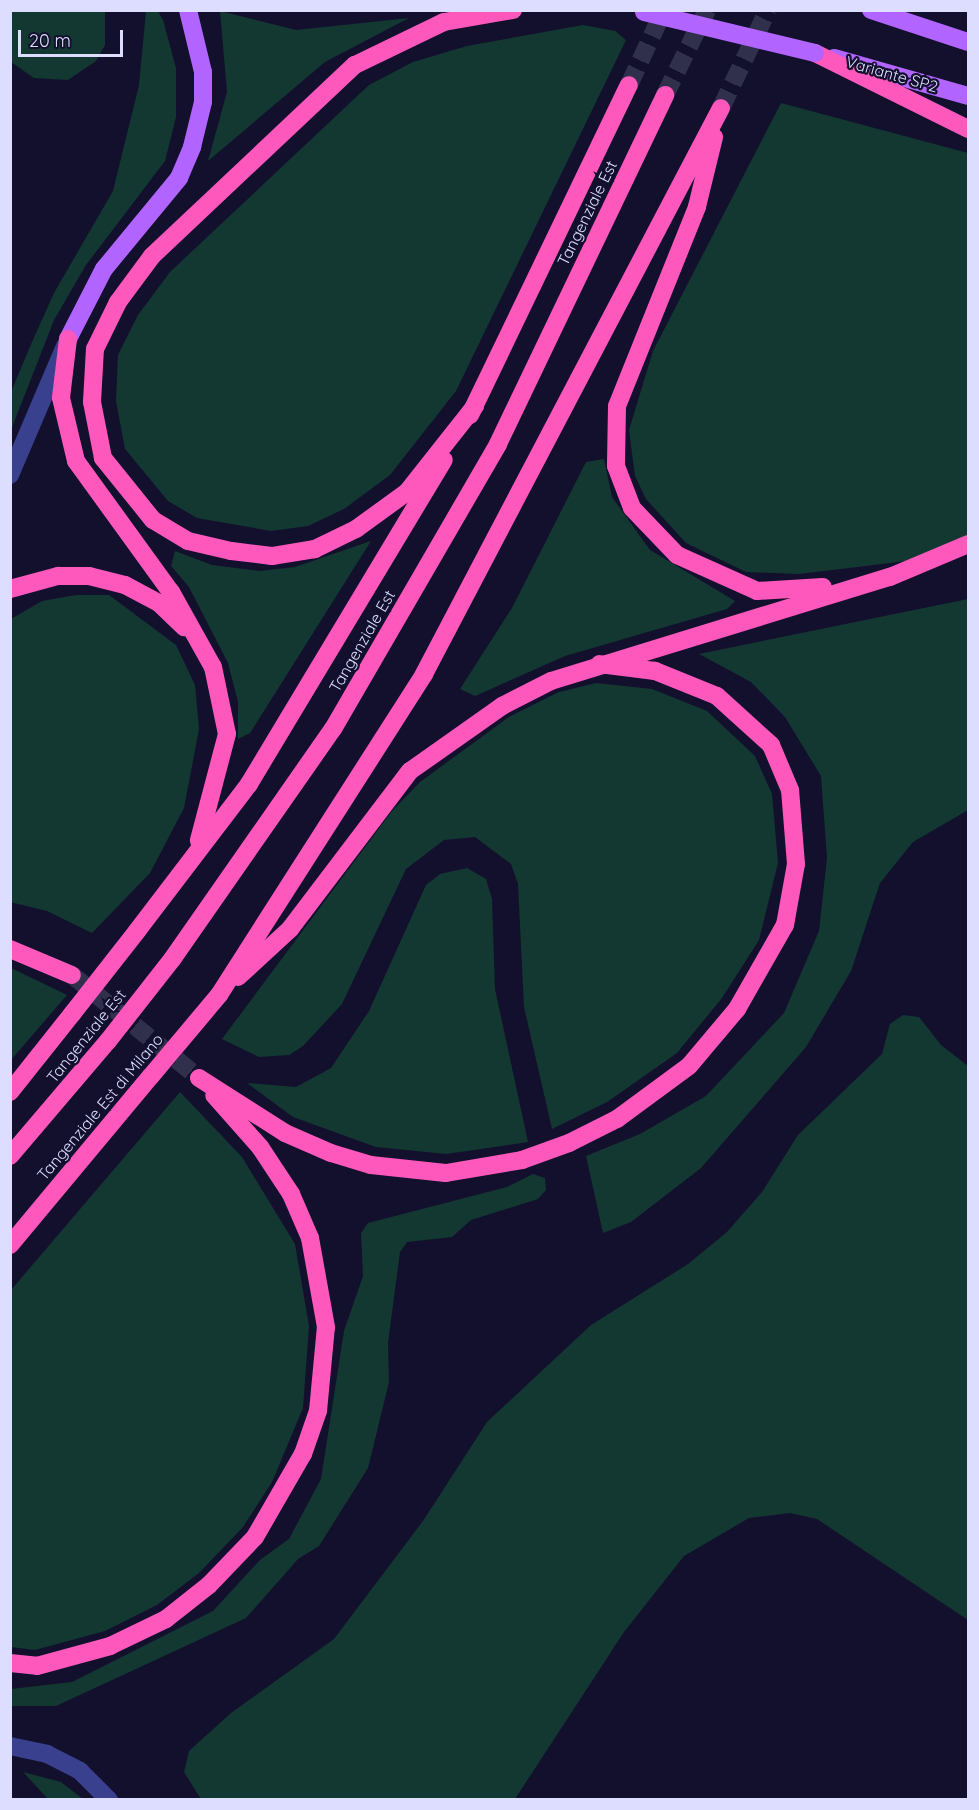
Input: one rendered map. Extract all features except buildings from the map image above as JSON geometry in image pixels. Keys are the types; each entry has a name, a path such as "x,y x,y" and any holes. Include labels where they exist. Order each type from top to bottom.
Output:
{"highway":[{"path":"475,406 407,492 356,529 315,549 272,555 231,551 188,541 153,520 103,459 93,402 95,349 117,302 152,256 355,66 444,22 513,10"},
{"path":"815,52 969,129"},
{"path":"10,1092 137,932 196,851 249,784 322,669 475,406 629,85"},
{"name":"Tangenziale Est","path":"10,1155 108,1041 173,958 333,729 498,444 666,95"},
{"path":"219,994 424,674 721,108 697,207 617,406 613,429 620,481 632,508 662,542 740,587 801,590 890,577"},
{"path":"68,339 61,398 76,461 171,592 213,667 227,734 196,851"},
{"path":"219,994 290,929 410,771 501,706 599,664 890,577 969,544"},
{"path":"10,589 58,576 125,585 159,603 181,623 213,667"},
{"path":"10,1663 37,1666 110,1646 166,1619 209,1585 255,1537 286,1490 318,1411 326,1327 310,1238 291,1194 260,1147 199,1078 285,1133 371,1165 446,1173 490,1168 569,1143 652,1095 715,1038 776,948 791,899 796,817 784,767 771,745 736,710 699,687 655,671 599,664"},
{"path":"10,949 72,975"},
{"name":"Tangenziale Est di Milano","path":"10,1245 219,994"}],"main road":[{"path":"68,339 104,269 179,178 192,147 203,102 202,72 188,10"},
{"path":"871,10 969,42"},
{"name":"Variante SP2","path":"642,11 815,52 969,96"}],"street":[{"path":"10,474 68,339"},
{"path":"10,1746 47,1754 80,1771 109,1800"}],"green space":[{"path":"11,10 105,11 105,45 96,61 68,80 34,78 11,62"},
{"path":"146,11 158,11 163,20 176,68 176,117 165,161 86,265 54,320 11,430 11,392 32,342 54,293 113,191 139,85"},
{"path":"220,11 296,30 409,18 325,62 208,161 227,92"},
{"path":"583,25 615,31 626,40 456,391 390,475 344,509 308,526 271,531 197,518 168,501 125,449 116,401 118,355 138,315 170,272 369,85 413,62 467,46"},
{"path":"781,103 968,153 968,535 915,560 799,574 746,572 686,543 646,499 635,476 629,430 653,351"},
{"path":"604,459 612,497 650,550 735,601 727,609 565,656 475,696 460,689 512,608 586,462"},
{"path":"371,541 250,733 238,739 238,702 228,663 189,587 171,566 175,551 212,565 260,571 295,567"},
{"path":"76,595 109,595 176,645 195,685 199,729 184,808 150,873 92,933 47,911 10,902 11,619 42,601"},
{"path":"968,599 968,810 913,842 880,883 851,971 806,1047 701,1168 631,1222 603,1233 586,1156 640,1134 706,1096 784,1013 819,931 827,858 821,776 785,717 751,682 699,654"},
{"path":"596,683 652,689 707,711 755,756 772,794 778,863 759,940 722,998 677,1053 607,1102 552,1129 524,1007 518,884 511,864 475,837 444,840 406,869 342,1004 303,1046 289,1055 259,1057 222,1039 392,811 420,782 509,717 559,692"},
{"path":"467,868 486,879 492,899 495,989 528,1142 446,1154 376,1147 293,1117 247,1083 296,1087 331,1068 369,1011 426,885 440,874"},
{"path":"10,968 67,995 11,1060"},
{"path":"903,1015 919,1017 941,1045 968,1066 968,1620 817,1519 790,1513 749,1518 684,1556 624,1632 515,1799 201,1799 184,1772 189,1751 231,1713 334,1639 423,1521 487,1422 591,1325 688,1264 727,1232 762,1192 798,1135 882,1054 890,1024"},
{"path":"180,1092 242,1157 295,1244 309,1326 303,1408 272,1482 243,1527 199,1573 157,1605 105,1631 35,1650 11,1647 11,1290"},
{"path":"533,1174 545,1178 546,1190 538,1199 471,1220 452,1237 407,1242 400,1252 388,1343 389,1382 368,1468 319,1546 298,1559 246,1618 56,1706 11,1706 11,1689 72,1682 213,1611 260,1560 289,1539 321,1479 344,1331 363,1276 361,1233 368,1223 507,1187"},
{"path":"23,1772 61,1782 83,1799 48,1799"}],"tunnel":[{"path":"629,85 664,10"},
{"path":"665,95 707,10"},
{"path":"721,108 768,10"},
{"path":"72,975 199,1078"}]}
